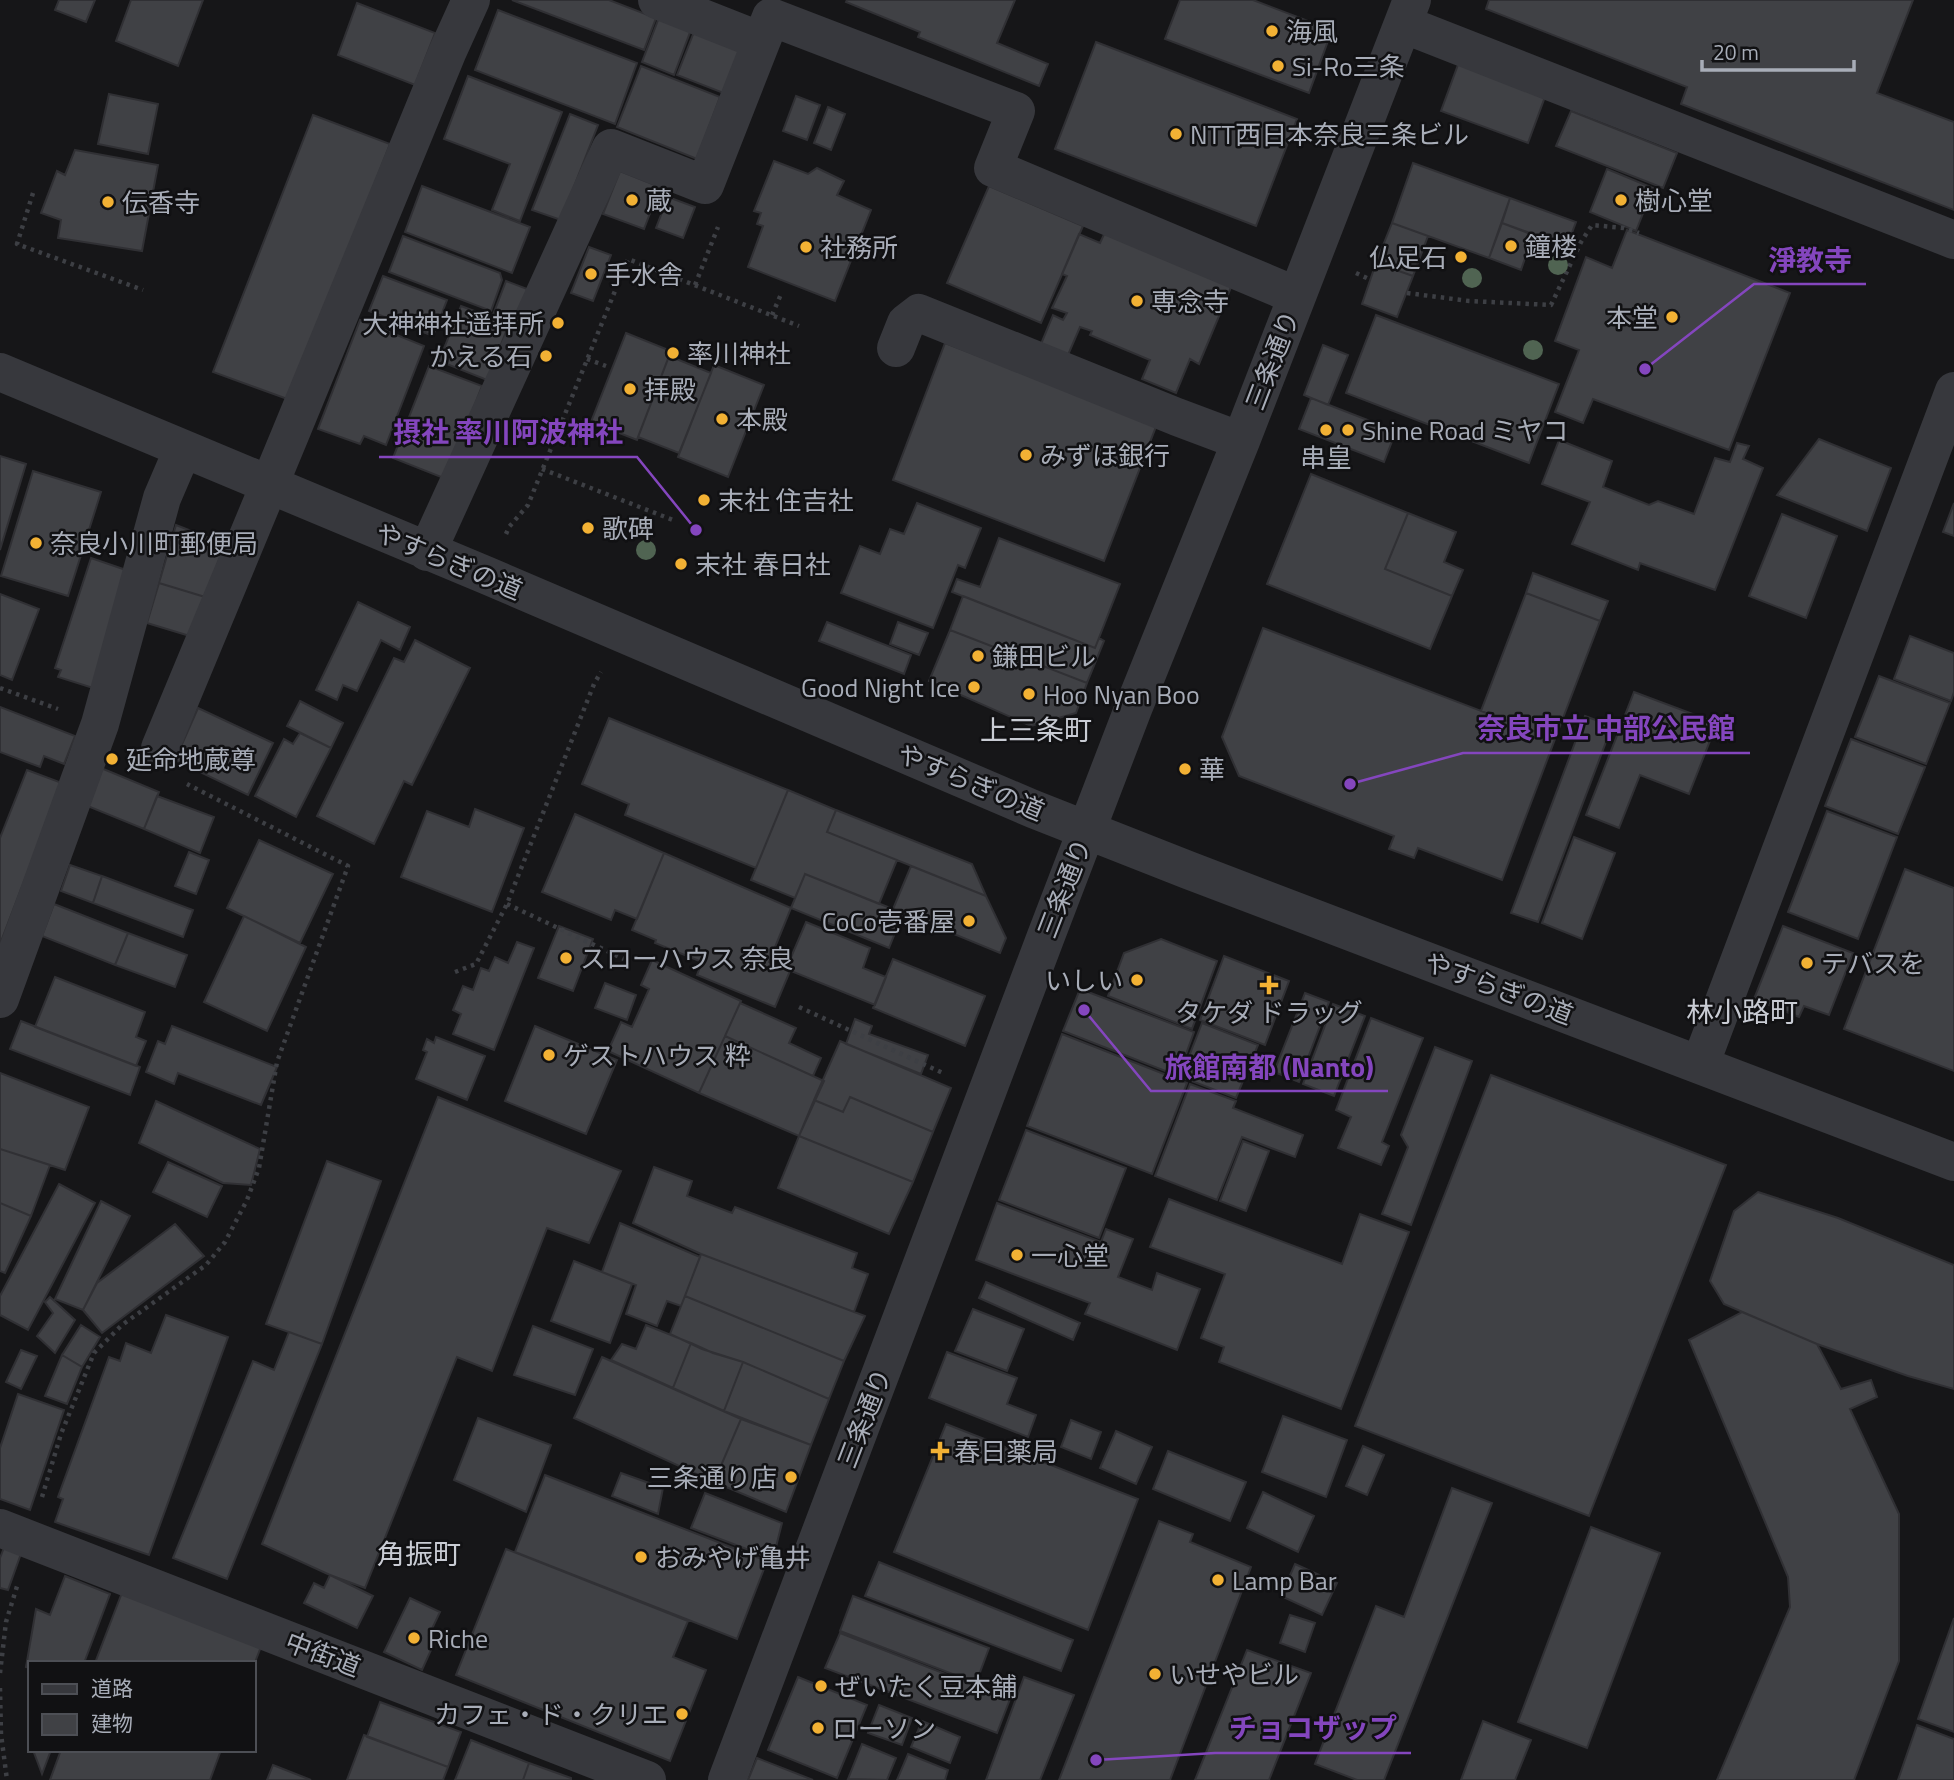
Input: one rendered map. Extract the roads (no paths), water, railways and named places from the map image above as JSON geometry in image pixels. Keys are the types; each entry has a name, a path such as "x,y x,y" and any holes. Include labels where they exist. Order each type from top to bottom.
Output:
{"street":[{"path":"160,748 471,0"},
{"path":"657,0 761,41"},
{"path":"1408,12 1954,240"},
{"name":"三条通り","path":"727,1780 1133,709 1241,441 1408,12"},
{"path":"427,552 611,148 705,185 771,17 1016,111 993,168 1297,296"},
{"path":"896,348 906,323 919,313 1241,441"},
{"name":"やすらぎの道","path":"0,372 1087,830 1954,1161"},
{"path":"1700,1065 1954,391"},
{"path":"0,999 100,724 162,498 183,449"},
{"name":"中街道","path":"15,1534 647,1780"}],"place":[{"name":"海風","path":"1272,31"},
{"name":"Si-Ro三条","path":"1278,66"},
{"name":"NTT西日本奈良三条ビル","path":"1176,134"},
{"name":"蔵","path":"632,200"},
{"name":"樹心堂","path":"1621,200"},
{"name":"伝香寺","path":"108,202"},
{"name":"鐘楼","path":"1511,246"},
{"name":"社務所","path":"806,247"},
{"name":"仏足石","path":"1461,257"},
{"name":"手水舎","path":"591,274"},
{"name":"専念寺","path":"1137,301"},
{"name":"本堂","path":"1672,317"},
{"name":"大神神社遥拝所","path":"558,323"},
{"name":"率川神社","path":"673,353"},
{"name":"かえる石","path":"546,356"},
{"name":"淨教寺","path":"1645,369"},
{"name":"拝殿","path":"630,389"},
{"name":"本殿","path":"722,419"},
{"name":"串皇","path":"1326,430"},
{"name":"Shine Road ミヤコ","path":"1348,430"},
{"name":"みずほ銀行","path":"1026,455"},
{"name":"末社 住吉社","path":"704,500"},
{"name":"歌碑","path":"588,528"},
{"name":"摂社 率川阿波神社","path":"696,530"},
{"name":"奈良小川町郵便局","path":"36,543"},
{"name":"末社 春日社","path":"681,564"},
{"name":"鎌田ビル","path":"978,656"},
{"name":"Good Night Ice","path":"974,687"},
{"name":"Hoo Nyan Boo","path":"1029,694"},
{"name":"延命地蔵尊","path":"112,759"},
{"name":"華","path":"1185,769"},
{"name":"奈良市立 中部公民館","path":"1350,784"},
{"name":"CoCo壱番屋","path":"969,921"},
{"name":"スローハウス 奈良","path":"566,958"},
{"name":"テバスを","path":"1807,963"},
{"name":"いしい","path":"1137,980"},
{"name":"タケダ ドラッグ","path":"1269,985"},
{"name":"旅館南都 (Nanto)","path":"1084,1010"},
{"name":"ゲストハウス 粋","path":"549,1055"},
{"name":"一心堂","path":"1017,1255"},
{"name":"春日薬局","path":"940,1451"},
{"name":"三条通り店","path":"791,1477"},
{"name":"おみやげ亀井","path":"641,1557"},
{"name":"Lamp Bar","path":"1218,1580"},
{"name":"Riche","path":"414,1638"},
{"name":"いせやビル","path":"1155,1674"},
{"name":"ぜいたく豆本舗","path":"821,1686"},
{"name":"カフェ・ド・クリエ","path":"682,1714"},
{"name":"ローソン","path":"818,1728"},
{"name":"チョコザップ","path":"1096,1760"}],"district":[{"name":"上三条町","path":"1036,729"},
{"name":"林小路町","path":"1742,1011"},
{"name":"角振町","path":"419,1553"}]}
